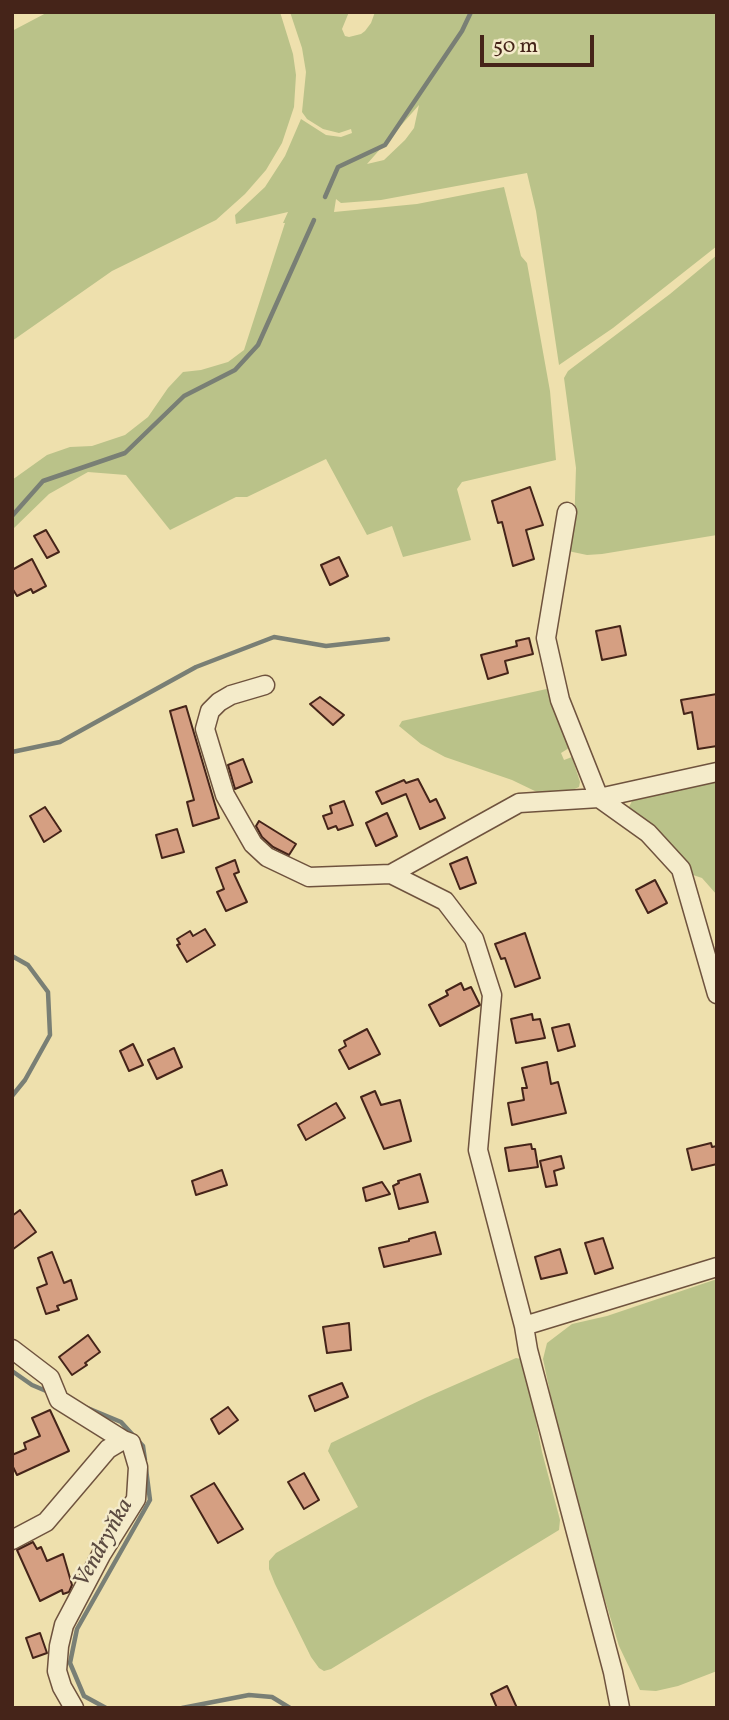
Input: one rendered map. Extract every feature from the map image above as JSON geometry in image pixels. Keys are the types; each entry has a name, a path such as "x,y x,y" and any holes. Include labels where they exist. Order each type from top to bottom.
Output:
{"street":[{"path":"567,512 546,638 560,700 599,798 648,833 681,869 717,994"},
{"path":"265,685 231,695 219,702 210,711 205,729 225,794 253,845 267,857 309,877 391,874 519,803 599,798 717,772"},
{"path":"391,874 445,901 474,939 492,995 478,1150 620,1708"},
{"path":"524,1326 717,1267"},
{"path":"12,1349 50,1378 59,1401 131,1443 138,1467 136,1499 101,1555 64,1625 57,1671 62,1687 74,1708"},
{"path":"12,1539 46,1522 108,1449 123,1440"}],"green space":[{"path":"48,12 280,12 293,54 296,75 294,107 282,143 266,170 245,194 216,220 112,271 12,341 12,31"},
{"path":"290,12 349,12 342,29 345,36 349,37 365,31 375,12 717,12 717,246 613,328 559,365 536,211 527,173 381,200 341,203 336,199 334,212 417,204 504,187 521,256 527,263 550,391 556,460 462,482 457,489 471,540 403,557 392,526 367,535 326,459 247,497 236,497 170,530 126,475 88,472 49,494 12,530 12,480 47,455 70,447 92,446 125,435 148,417 183,372 228,362 244,350 288,212 236,224 235,215 265,187 285,156 301,119 326,135 341,137 352,133 351,129 339,133 323,129 307,119 302,112 306,72 302,48","holes":["419,105 414,128 384,160 367,164"]},
{"path":"717,255 717,535 602,554 587,555 568,551 574,529 576,468 564,378 568,371"},
{"path":"551,688 569,748 561,753 564,760 572,757 580,782 579,787 570,791 539,793 512,780 445,757 421,744 399,726 402,721"},
{"path":"717,778 717,895 702,878 693,875 670,846 629,807 632,801 648,794"},
{"path":"717,1279 717,1671 678,1686 656,1691 640,1690 619,1646 568,1479 543,1359 547,1343 572,1324 607,1316"},
{"path":"516,1358 521,1359 525,1365 542,1452 560,1520 559,1530 331,1669 324,1671 319,1668 275,1584 269,1561 276,1553 358,1507 328,1451 331,1443"}],"building":[{"path":"530,487 543,525 526,530 534,559 513,566 502,522 498,523 492,501"},
{"path":"46,530 59,552 47,558 34,536"},
{"path":"339,557 348,576 330,585 321,565"},
{"path":"32,559 46,586 33,593 31,589 17,596 12,588 12,570"},
{"path":"620,626 626,655 602,660 596,631"},
{"path":"529,638 533,654 505,661 508,673 488,679 481,655 517,646 516,641"},
{"path":"717,694 717,746 698,749 692,712 684,714 681,700"},
{"path":"320,697 344,715 333,725 310,704"},
{"path":"186,706 219,818 193,826 187,802 194,800 170,711"},
{"path":"243,759 252,782 235,789 228,765"},
{"path":"418,779 430,802 436,799 445,818 420,829 406,794 382,804 376,792 404,780 406,783"},
{"path":"344,801 353,825 338,830 336,826 328,829 323,816 332,813 330,806"},
{"path":"45,807 61,831 44,842 30,816"},
{"path":"387,813 397,836 376,846 366,823"},
{"path":"259,821 296,844 289,855 273,847 262,837 256,826"},
{"path":"177,829 184,852 162,858 156,835"},
{"path":"467,857 476,883 460,889 450,864"},
{"path":"235,860 239,872 234,874 247,902 226,911 217,892 224,889 216,868"},
{"path":"655,880 667,903 648,913 636,890"},
{"path":"205,929 215,945 187,962 177,945 180,944 177,939 190,931 193,936"},
{"path":"525,933 540,978 515,987 505,958 501,959 495,944"},
{"path":"461,983 464,990 471,987 480,1005 440,1026 429,1005 448,995 446,991"},
{"path":"532,1014 533,1020 540,1019 545,1038 516,1043 511,1019"},
{"path":"569,1024 575,1046 558,1051 552,1028"},
{"path":"367,1029 380,1054 349,1069 339,1050 346,1046 344,1041"},
{"path":"133,1044 143,1065 129,1071 120,1051"},
{"path":"174,1048 182,1067 157,1079 148,1060"},
{"path":"547,1062 551,1084 558,1082 566,1113 512,1125 508,1103 524,1100 522,1088 527,1088 522,1068"},
{"path":"375,1091 381,1105 400,1100 411,1141 384,1149 361,1097"},
{"path":"336,1103 345,1118 306,1140 298,1125"},
{"path":"711,1143 712,1147 717,1146 717,1164 692,1170 687,1149"},
{"path":"531,1144 532,1149 535,1149 538,1167 509,1171 505,1148"},
{"path":"561,1156 564,1168 554,1171 557,1185 546,1187 540,1161"},
{"path":"222,1170 227,1185 196,1195 192,1181"},
{"path":"420,1174 428,1202 399,1209 393,1186 399,1183 398,1181"},
{"path":"382,1182 390,1194 366,1201 363,1188"},
{"path":"20,1210 36,1232 12,1250 12,1216"},
{"path":"435,1232 441,1254 384,1267 379,1248"},
{"path":"603,1238 613,1268 595,1274 585,1243"},
{"path":"560,1249 567,1273 541,1279 535,1257"},
{"path":"52,1252 64,1283 71,1280 77,1299 57,1306 59,1310 46,1314 37,1288 47,1284 38,1258"},
{"path":"349,1323 351,1350 327,1353 323,1327"},
{"path":"88,1335 100,1352 72,1375 59,1357"},
{"path":"342,1383 348,1397 315,1411 309,1396"},
{"path":"228,1407 238,1420 219,1434 211,1419"},
{"path":"50,1410 69,1451 17,1475 12,1465 12,1455 26,1449 24,1443 40,1436 32,1418"},
{"path":"304,1473 319,1500 304,1509 288,1482"},
{"path":"214,1483 243,1529 218,1543 191,1496"},
{"path":"33,1542 37,1549 41,1547 47,1561 63,1554 72,1585 69,1592 63,1594 62,1590 40,1601 17,1550"},
{"path":"40,1633 47,1653 33,1658 26,1638"},
{"path":"507,1686 517,1708 497,1708 491,1694"}],"waterway":[{"path":"325,197 338,167 385,145 462,31 471,12"},
{"path":"12,516 43,481 125,453 184,396 235,370 258,345 314,220"},
{"path":"12,752 60,742 196,667 274,637 326,646 388,639"},
{"name":"Vendryňka","path":"12,956 28,965 48,992 50,1035 25,1080 12,1096"},
{"name":"Vendryňka","path":"12,1371 32,1385 51,1393"},
{"name":"Vendryňka","path":"85,1407 121,1422 143,1446 145,1460"},
{"name":"Vendryňka","path":"106,1708 84,1696 70,1663 77,1629 150,1500 146,1469"},
{"name":"Vendryňka","path":"182,1708 249,1695 272,1697 290,1708"}]}
